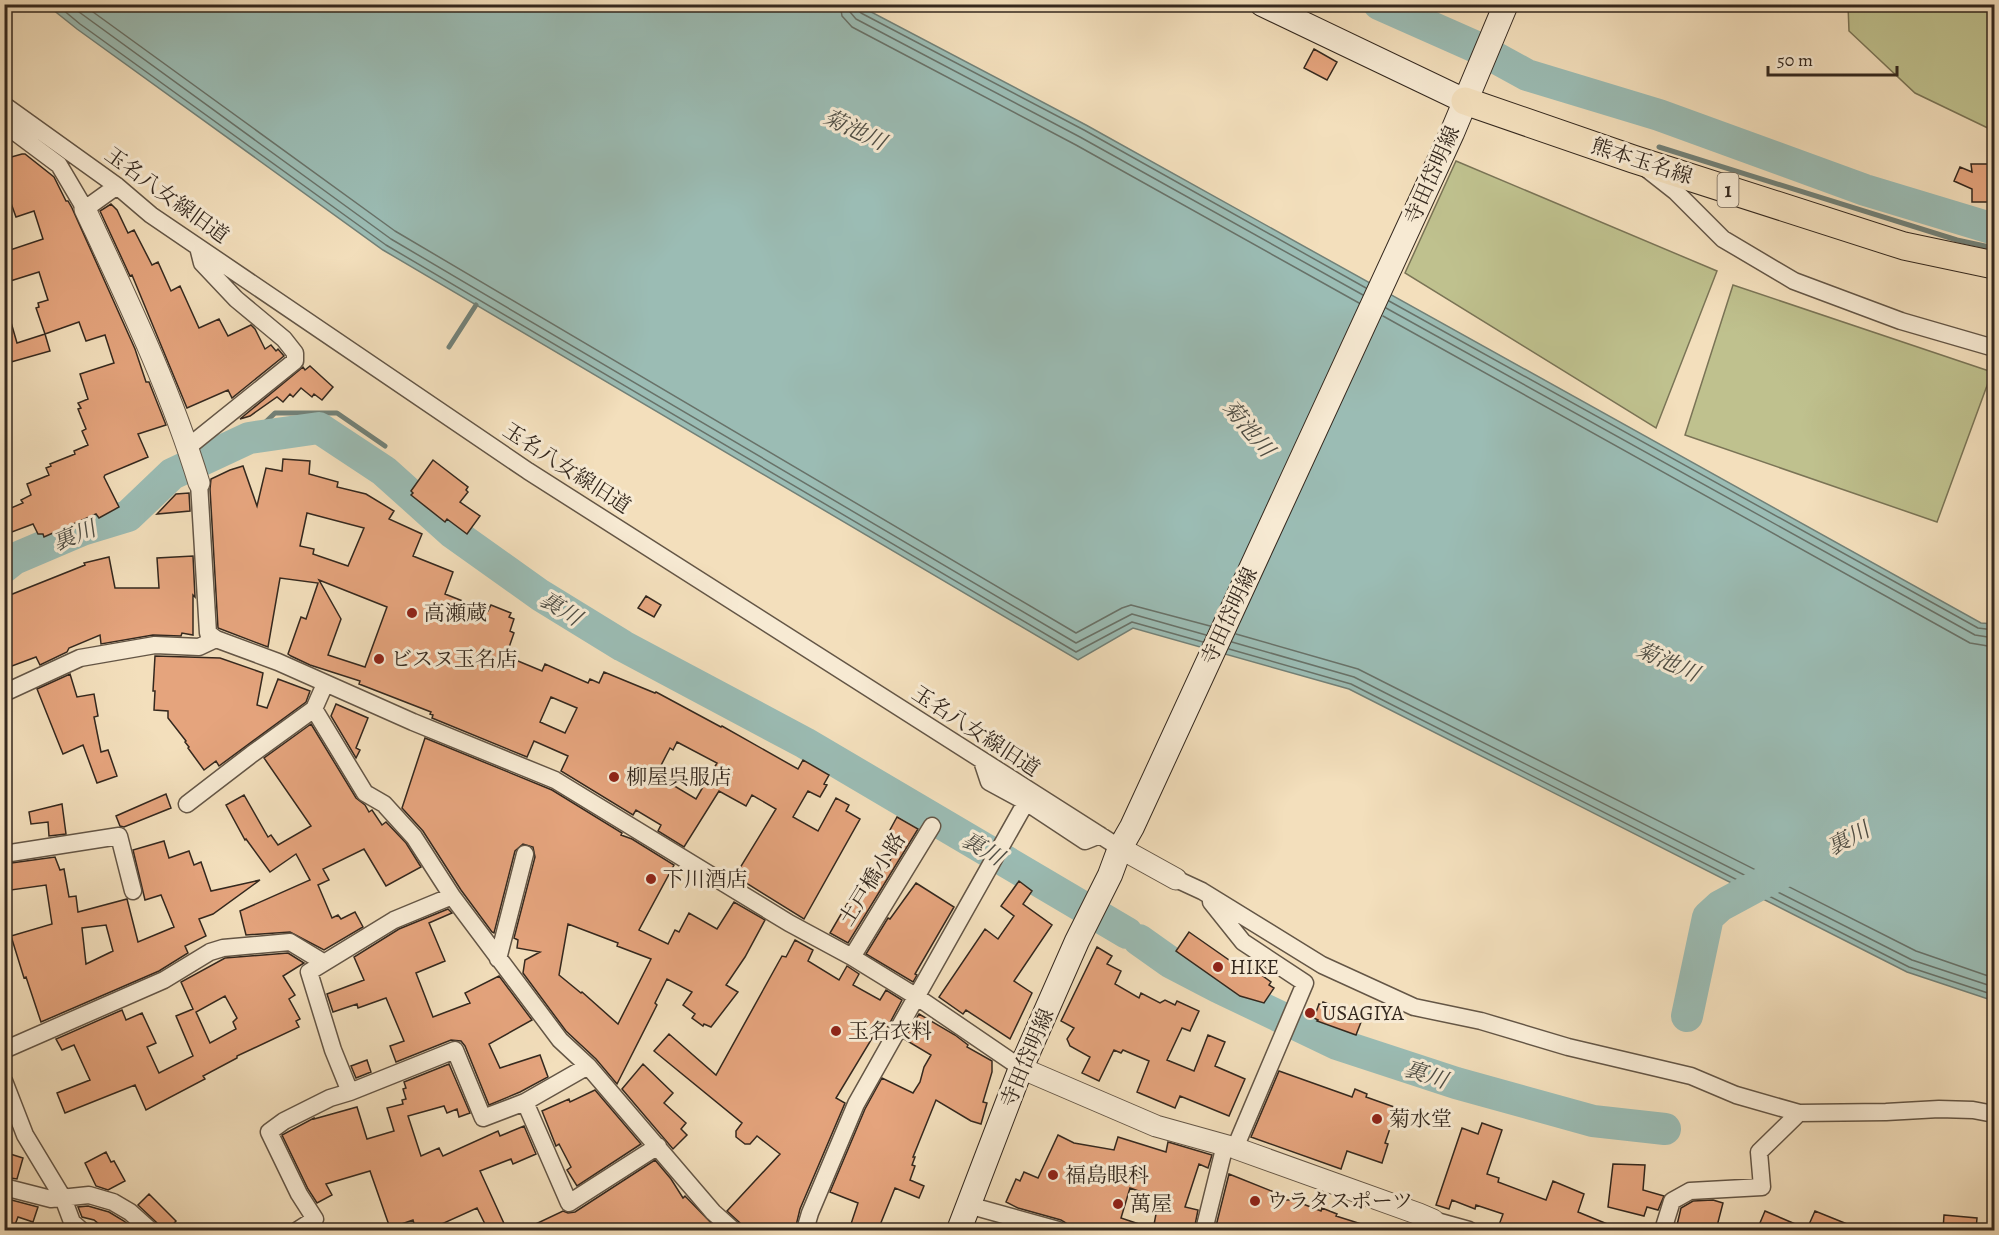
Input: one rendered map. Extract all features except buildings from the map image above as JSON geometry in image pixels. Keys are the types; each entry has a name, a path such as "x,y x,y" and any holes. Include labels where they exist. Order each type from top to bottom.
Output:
{"main road":[{"path":"1262,4 1465,101"},
{"name":"寺田岱明線","path":"959,1230 1021,1068 1077,941 1110,875 1110,842 1132,827 1452,133 1506,4"},
{"name":"熊本玉名線","path":"1465,101 1633,159 1904,246 1995,265"}],"street":[{"name":"玉名八女線旧道","path":"4,105 198,247 528,471 1110,842"},
{"path":"4,124 59,165 85,209 149,345 189,449 199,483 208,633 216,639 278,662 325,684 555,780 789,923 852,957 917,997 1021,1068 1156,1126 1230,1147 1419,1214 1432,1225 1469,1230"},
{"path":"1633,159 1676,192 1724,239 1794,281 1901,321 1995,348"},
{"path":"85,209 117,186"},
{"path":"189,449 295,361 295,354 284,339 236,299 202,263 198,247"},
{"path":"4,693 80,658 156,645 199,647 216,639"},
{"path":"187,804 314,709 325,684"},
{"path":"314,709 365,793 384,804 414,837 452,896 560,1040 588,1066 713,1212 733,1230"},
{"path":"982,761 988,782 1026,802 1086,841 1110,842 1202,891 1322,965 1414,1007 1481,1021 1568,1047 1691,1076 1736,1095 1799,1113 1939,1109 1973,1110 1995,1114"},
{"path":"805,1230 856,1104 1026,802"},
{"name":"土戸橋小路","path":"852,957 932,826"},
{"path":"4,855 119,836 133,891"},
{"path":"498,959 525,854"},
{"path":"1202,891 1243,942 1305,983 1276,1054 1230,1147 1204,1230"},
{"path":"350,1092 333,1050 309,972 394,920 452,896"},
{"path":"4,1050 164,980 210,952 223,948 290,942 324,962"},
{"path":"298,1230 315,1219 298,1194 269,1132 284,1121 330,1098 455,1050 483,1118 525,1102 588,1066"},
{"path":"4,1081 25,1135 63,1198 72,1222 81,1230"},
{"path":"525,1102 569,1203 658,1146"},
{"path":"1664,1230 1672,1201 1690,1191 1762,1187 1759,1152 1799,1113"},
{"path":"4,1187 51,1199 89,1195 113,1202 130,1212 150,1230"},
{"path":"968,1205 1058,1230"}],"green space":[{"path":"1848,5 1994,5 1994,131 1915,93 1849,31"},
{"path":"1456,161 1717,271 1656,428 1405,273"},
{"path":"1733,285 1992,372 1937,522 1685,435"}],"water":[{"name":"菊池川","path":"47,5 858,5 1086,125 1981,623 1994,624 1994,1001 1907,972 1349,689 1133,628 1078,660 383,250"}],"waterway":[{"path":"1379,4 1476,47 1527,75 1659,115 1865,190 1994,229"},
{"path":"1659,147 1957,240 1994,248"},
{"path":"449,347 476,305"},
{"path":"249,438 275,413 337,413 385,446"},
{"name":"裏川","path":"4,567 14,559 82,530 128,516 172,474 249,438 319,428 384,471 453,533 540,595 623,646 805,743 1127,933"},
{"name":"裏川","path":"1687,1016 1708,917 1720,906 1785,871"},
{"name":"裏川","path":"1139,940 1170,962 1337,1044 1456,1083 1593,1121 1665,1129"}],"place":[{"name":"高瀬蔵","path":"412,613"},
{"name":"ビスヌ玉名店","path":"379,659"},
{"name":"柳屋呉服店","path":"614,777"},
{"name":"下川酒店","path":"651,879"},
{"name":"HIKE","path":"1218,967"},
{"name":"USAGIYA","path":"1310,1013"},
{"name":"玉名衣料","path":"836,1031"},
{"name":"菊水堂","path":"1377,1119"},
{"name":"福島眼科","path":"1053,1175"},
{"name":"ウラタスポーツ","path":"1255,1201"},
{"name":"萬屋","path":"1118,1204"}]}
